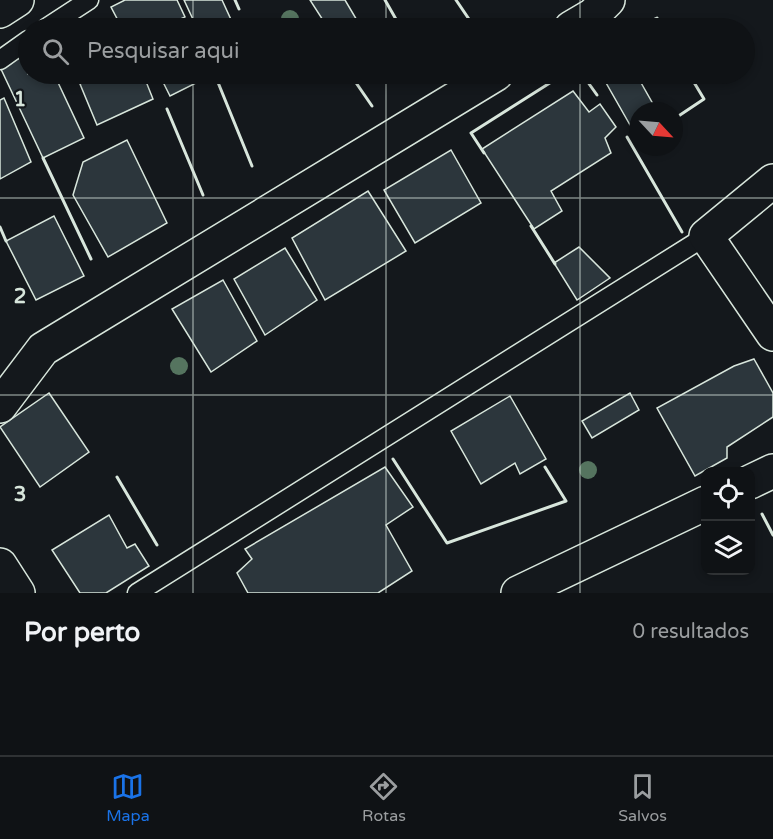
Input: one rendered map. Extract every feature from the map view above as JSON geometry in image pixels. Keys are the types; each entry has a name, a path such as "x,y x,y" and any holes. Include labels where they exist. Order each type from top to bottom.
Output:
{"street":[{"path":"0,11 17,0"},
{"path":"588,18 608,0"},
{"path":"0,406 43,349 480,84"},
{"path":"773,181 706,236 773,334"},
{"path":"755,480 773,471"},
{"path":"518,593 701,505"},
{"path":"0,565 18,593"}],"lane":[{"path":"61,18 89,0"},
{"path":"0,60 18,47"},
{"path":"137,593 706,236"},
{"path":"0,377 43,349"}],"building":[{"path":"125,0 177,0 185,17 117,18 111,7"},
{"path":"184,0 222,0 230,18 192,18"},
{"path":"310,0 345,0 356,18 322,18"},
{"path":"18,59 18,84 59,84 84,138 43,158 0,67"},
{"path":"80,84 147,84 153,99 97,125"},
{"path":"164,84 194,84 170,96"},
{"path":"607,84 642,84 652,102 629,102 629,123"},
{"path":"573,91 589,112 600,104 616,127 605,138 611,153 551,191 562,211 534,229 482,149"},
{"path":"4,98 31,162 0,179 0,100"},
{"path":"127,140 167,223 108,257 73,195 83,162"},
{"path":"451,150 481,203 415,243 384,190"},
{"path":"368,191 406,251 325,300 292,238"},
{"path":"54,216 84,276 36,300 6,241"},
{"path":"579,247 610,278 577,300 554,263"},
{"path":"285,248 317,300 265,335 234,279"},
{"path":"223,280 257,341 211,372 172,309"},
{"path":"754,359 773,393 773,417 727,447 727,458 711,467 701,467 701,473 695,476 657,408 734,366"},
{"path":"49,393 89,452 40,487 0,427"},
{"path":"630,393 639,410 592,438 582,421"},
{"path":"510,396 546,459 520,474 515,463 481,484 451,431"},
{"path":"385,467 413,507 386,525 412,571 378,593 248,593 237,573 252,559 245,549"},
{"path":"109,515 127,548 135,544 149,566 106,593 80,593 52,550"}],"wall":[{"path":"235,0 239,9"},
{"path":"385,0 395,18"},
{"path":"456,0 468,18"},
{"path":"219,84 252,166"},
{"path":"357,84 372,106"},
{"path":"484,153 471,133 548,84"},
{"path":"589,84 597,95"},
{"path":"683,113 704,99 695,84"},
{"path":"167,109 203,195"},
{"path":"627,137 682,232"},
{"path":"43,158 91,259"},
{"path":"531,226 555,264"},
{"path":"0,227 6,241"},
{"path":"393,459 447,543 566,501 545,467"},
{"path":"117,477 157,545"},
{"path":"762,514 773,535"}]}
